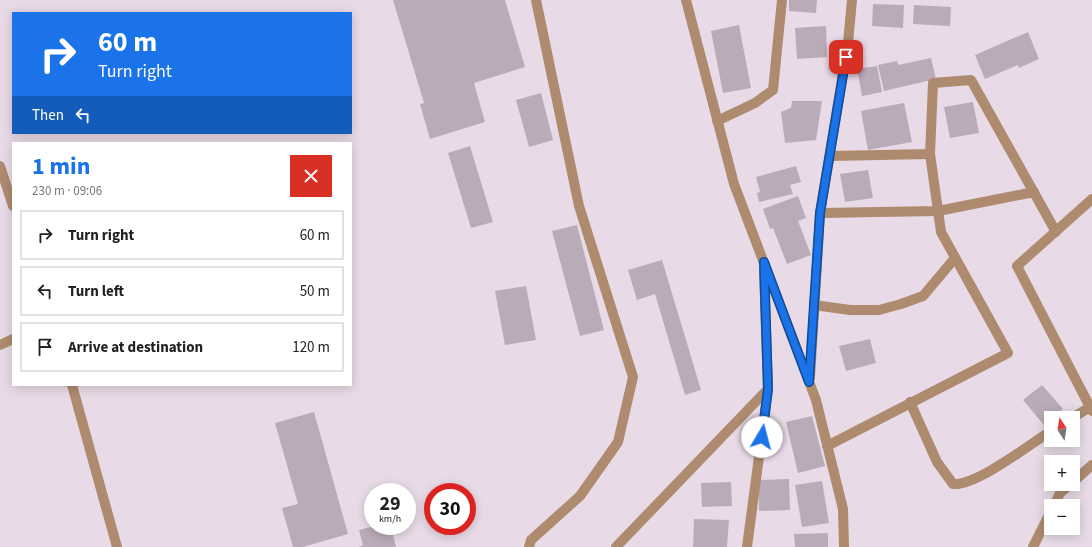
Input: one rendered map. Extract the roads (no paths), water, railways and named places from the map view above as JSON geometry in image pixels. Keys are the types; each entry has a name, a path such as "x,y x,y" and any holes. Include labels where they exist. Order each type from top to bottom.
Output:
{"street":[{"path":"529,547 531,540 580,496 618,442 633,377 579,206 536,0"},
{"path":"686,0 734,184 816,400 843,509 844,547"},
{"path":"717,121 755,103 773,90 782,0"},
{"path":"809,382 820,213 848,43 852,0"},
{"path":"827,446 910,402 1008,353 941,232 930,154 933,82 971,80 1056,232"},
{"path":"830,156 930,154"},
{"path":"0,166 12,203"},
{"path":"820,213 938,211 1034,192"},
{"path":"1080,414 1091,409 1017,266 1092,200"},
{"path":"814,306 850,310 879,310 901,304 923,296 956,258"},
{"path":"746,547 768,389 764,262"},
{"path":"0,345 12,339"},
{"path":"72,386 118,547"},
{"path":"616,547 768,389"},
{"path":"910,402 937,462 953,484 961,484 985,473 1044,435"},
{"path":"1080,476 1092,465"},
{"path":"1033,547 1044,526"}]}
